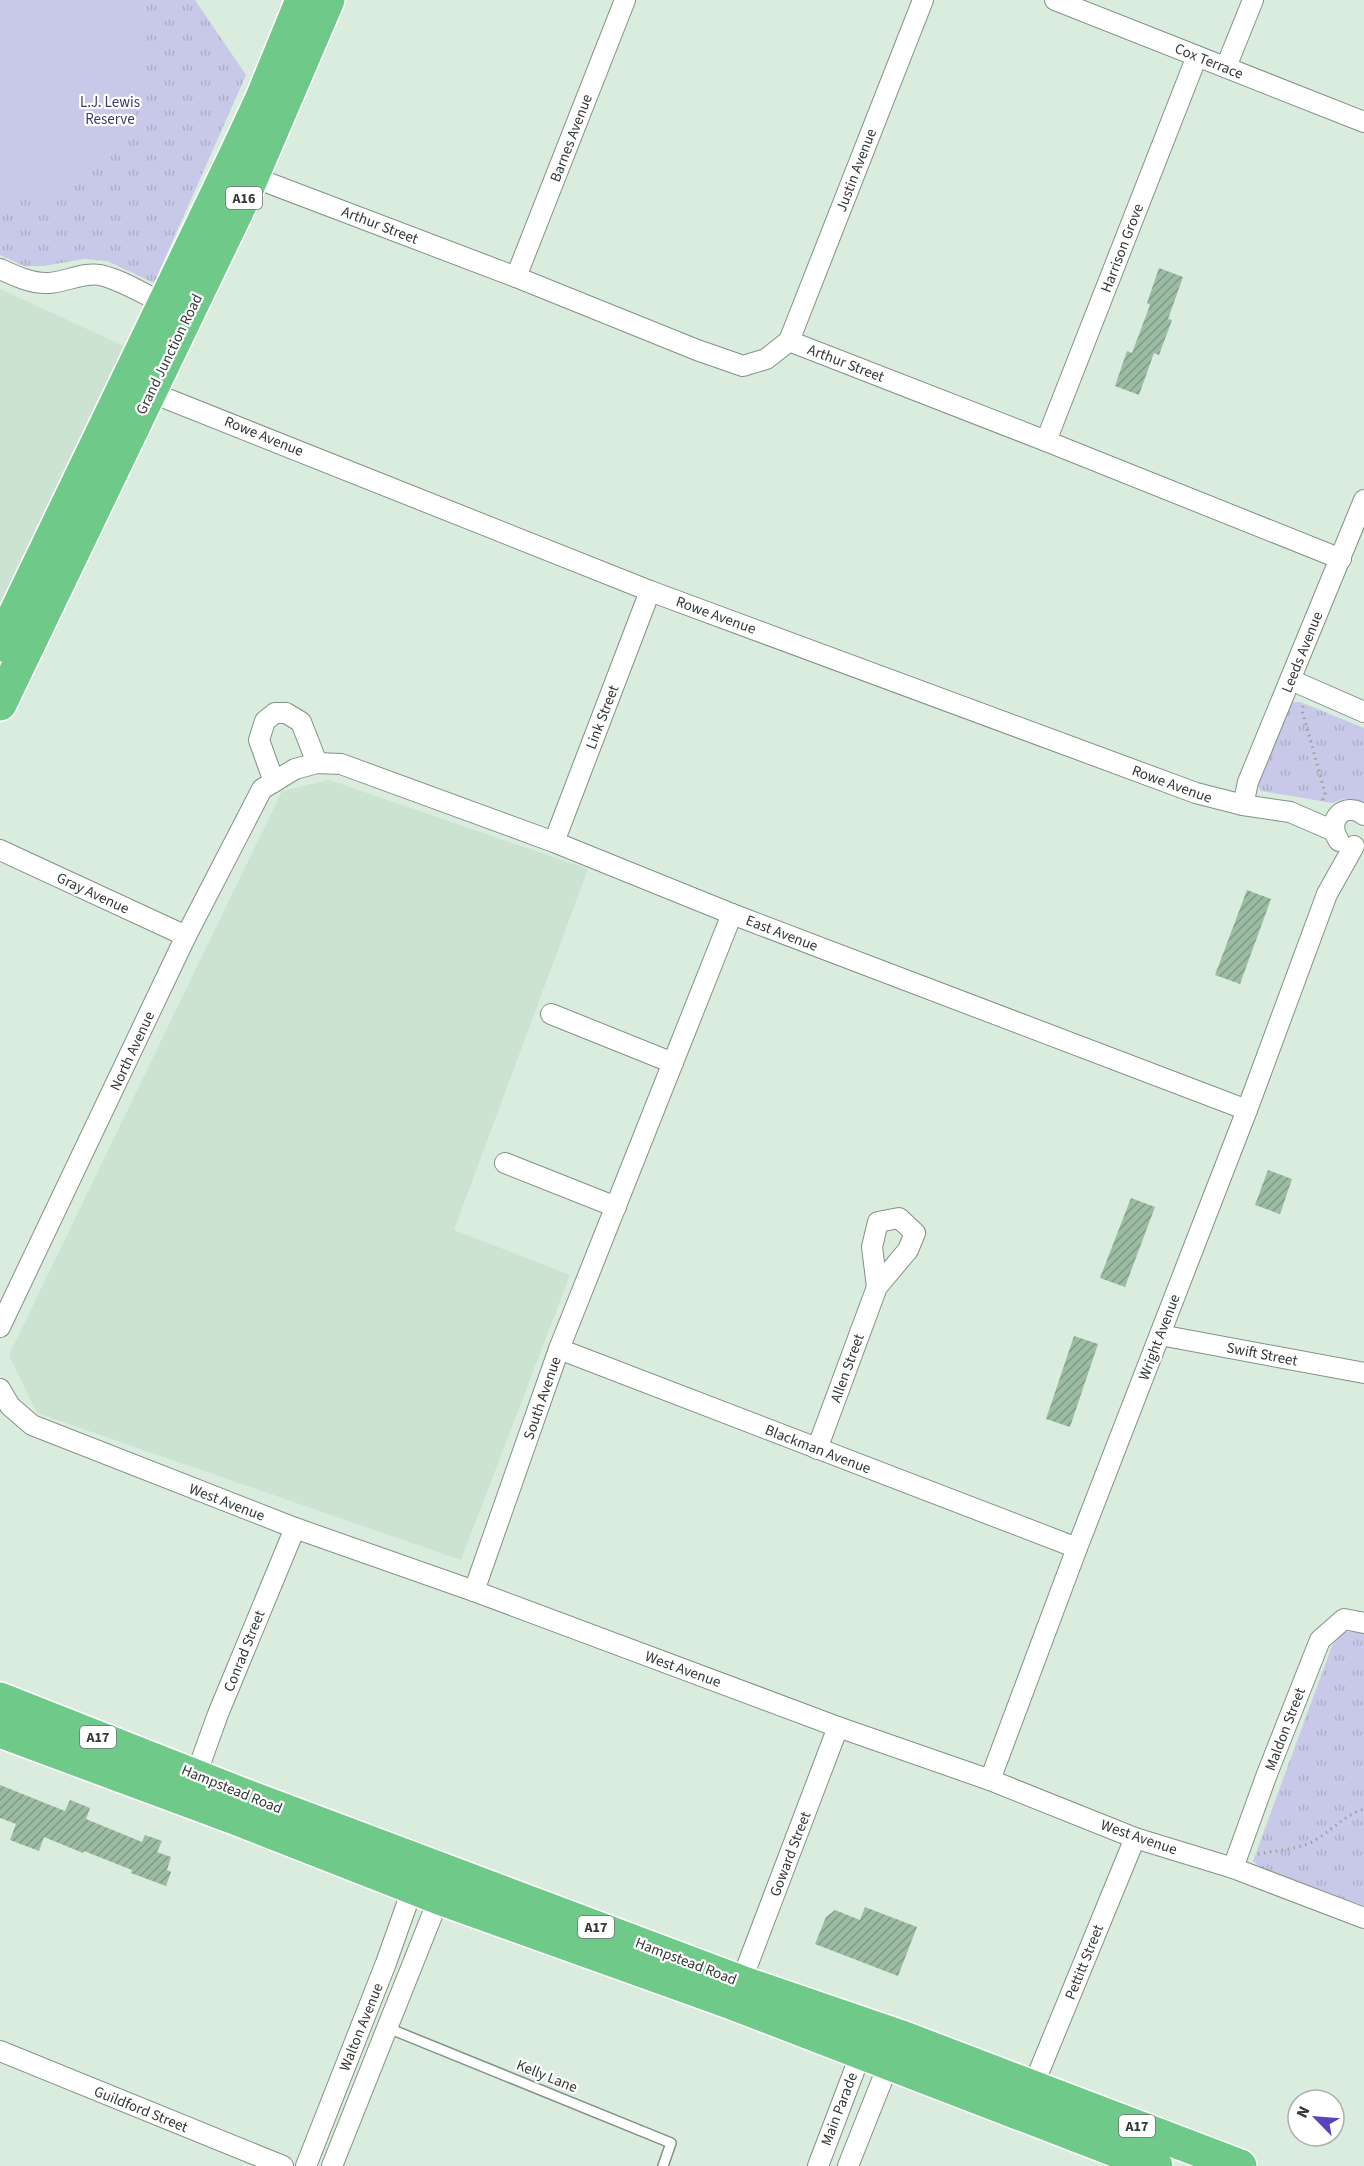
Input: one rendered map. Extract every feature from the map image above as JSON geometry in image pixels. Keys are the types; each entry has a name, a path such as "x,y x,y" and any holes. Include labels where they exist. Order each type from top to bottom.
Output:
{"highway":[{"name":"Grand Junction Road","path":"0,704 72,526 176,310 302,0"},
{"name":"Grand Junction Road","path":"0,645 150,392 176,310 253,177 328,0"},
{"name":"Hampstead Road","path":"0,1699 191,1788 431,1880 1028,2100 1240,2166"},
{"name":"Hampstead Road","path":"0,1731 191,1788"},
{"name":"Hampstead Road","path":"1028,2100 1156,2166"}],"street":[{"name":"Barnes Avenue","path":"516,277 625,0"},
{"name":"Justin Avenue","path":"789,340 923,0"},
{"name":"Cox Terrace","path":"1054,0 1364,122"},
{"path":"1226,67 1253,0"},
{"name":"Harrison Grove","path":"1046,441 1197,56"},
{"name":"Arthur Street","path":"253,177 743,366 766,359 789,340 1341,559"},
{"path":"0,269 35,282 51,283 77,276 98,275 116,280 176,310"},
{"name":"Rowe Avenue","path":"150,392 650,591 1196,793 1243,805 1290,812 1350,837"},
{"name":"Leeds Avenue","path":"1243,805 1248,782 1364,500"},
{"name":"Link Street","path":"554,842 650,591"},
{"path":"1291,680 1364,712"},
{"path":"274,782 259,740 265,721 275,713 286,713 301,722 317,764"},
{"name":"East Avenue","path":"295,769 317,764 341,764 554,842 732,914 1247,1110"},
{"name":"North Avenue","path":"0,1327 186,936 262,789 295,769"},
{"path":"1350,837 1350,809 1357,810 1364,815"},
{"name":"Wright Avenue","path":"990,1780 1350,837"},
{"name":"Gray Avenue","path":"0,849 186,936"},
{"name":"South Avenue","path":"474,1591 559,1349 732,914"},
{"path":"551,1014 673,1063"},
{"path":"505,1163 616,1207"},
{"name":"Allen Street","path":"817,1449 877,1287"},
{"name":"Swift Street","path":"1160,1335 1364,1373"},
{"name":"Blackman Avenue","path":"559,1349 1077,1548"},
{"name":"West Avenue","path":"3,1400 32,1425 295,1528 474,1591 838,1727 990,1780 1135,1838 1233,1868 1364,1918"},
{"name":"Conrad Street","path":"191,1788 218,1714 295,1528"},
{"name":"Maldon Street","path":"1233,1868 1320,1640 1344,1619 1364,1623"},
{"name":"Goward Street","path":"737,1993 838,1727"},
{"name":"Pettitt Street","path":"1028,2100 1135,1838"},
{"name":"Walton Avenue","path":"332,2166 388,2028 431,1880"},
{"name":"Walton Avenue","path":"306,2166 386,1963 431,1880"},
{"name":"Main Parade","path":"818,2166 880,2045"},
{"name":"Main Parade","path":"848,2166 880,2045"},
{"name":"Guildford Street","path":"0,2051 283,2166"}],"lane":[{"name":"Kelly Lane","path":"388,2028 671,2143 663,2166"}],"path":[{"path":"1304,704 1302,710 1325,793 1322,802"},
{"path":"1259,1859 1250,1855 1299,1847 1316,1840 1349,1814 1364,1809"}],"shaded area":[{"path":"0,289 126,347 0,605"},
{"path":"329,780 588,869 454,1230 570,1275 461,1560 37,1413 9,1355 282,791"}],"green space":[{"name":"L.J. Lewis Reserve","path":"0,0 195,0 246,75 154,283 107,261 84,259 44,266 24,266 0,255"},
{"path":"0,0 133,0 140,16 144,40 143,73 136,108 124,138 111,156 87,174 43,194 16,198 0,196"},
{"path":"1290,702 1300,702 1364,728 1364,805 1349,799 1333,803 1261,791 1255,783"},
{"path":"1342,1632 1364,1632 1364,1906 1259,1867 1253,1861 1332,1646"}],"building":[{"path":"1159,268 1183,277 1168,319 1172,320 1159,355 1154,353 1139,395 1115,386 1127,351 1132,353 1150,305 1147,303"},
{"path":"1247,890 1271,899 1240,984 1215,975"},
{"path":"1268,1170 1292,1179 1280,1214 1255,1205"},
{"path":"1131,1198 1155,1207 1125,1287 1100,1278"},
{"path":"1074,1336 1098,1344 1070,1427 1046,1419"},
{"path":"0,1785 65,1811 70,1800 90,1808 86,1819 142,1842 145,1835 162,1841 157,1852 171,1857 167,1870 171,1872 166,1886 131,1873 132,1870 44,1837 39,1851 10,1840 16,1824 0,1818"},
{"path":"865,1907 917,1927 898,1976 815,1944 826,1917 835,1910 860,1920"}]}
